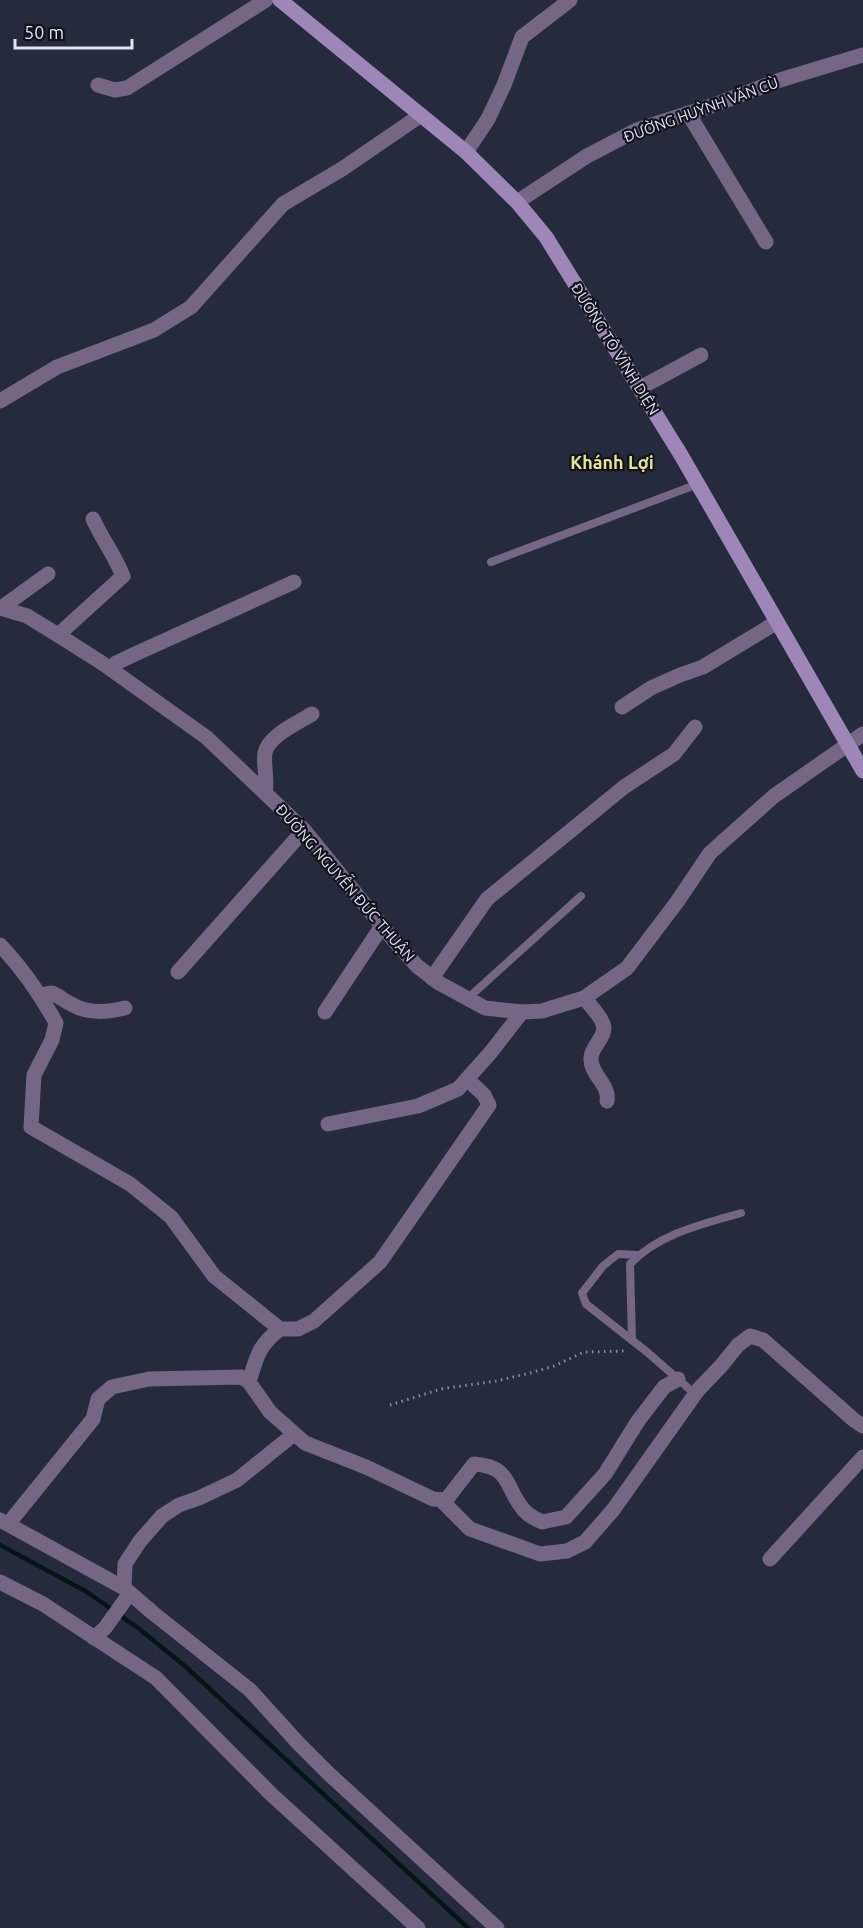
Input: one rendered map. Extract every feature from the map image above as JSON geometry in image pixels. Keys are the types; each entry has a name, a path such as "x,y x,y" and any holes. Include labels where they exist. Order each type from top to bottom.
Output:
{"main road":[{"name":"ĐƯỜNG TÔ VĨNH DIỆN","path":"280,0 466,152 517,202 546,237 698,484 863,771"}],"street":[{"path":"99,85 115,90 127,88 266,0"},
{"path":"466,152 488,120 522,37 570,0"},
{"name":"ĐƯỜNG HUỲNH VĂN CÙ","path":"517,202 587,156 637,130 780,80 863,55"},
{"path":"688,113 766,242"},
{"path":"1,397 57,367 154,330 191,307 283,204 342,169 421,115"},
{"path":"640,388 701,356"},
{"path":"58,635 123,576 93,519"},
{"path":"1,608 48,574"},
{"path":"111,669 116,663 294,582"},
{"name":"ĐƯỜNG NGUYỄN ĐỨC THUẬN","path":"1,608 27,616 58,635 111,669 206,738 304,830 417,966 432,978 485,1008 522,1012 542,1011 584,998 627,968 677,902 710,853 774,796 863,734"},
{"path":"622,707 651,688 703,668 777,622"},
{"path":"265,792 267,782 265,755 268,746 275,737 312,714"},
{"path":"432,978 487,899 624,787 674,754 694,727"},
{"path":"178,972 304,830"},
{"path":"325,1012 382,926"},
{"path":"0,945 41,995 56,1023 51,1040 34,1075 31,1126 130,1184 163,1210 171,1217 214,1276 280,1329 298,1329 314,1321 380,1262 489,1105 484,1095 467,1078"},
{"path":"41,995 52,993 76,1007 95,1012 125,1008"},
{"path":"584,998 604,1026 604,1033 592,1052 591,1063 606,1088 607,1101"},
{"path":"328,1124 418,1106 458,1089 522,1012"},
{"path":"249,1382 258,1351 280,1329"},
{"path":"441,1500 470,1529 540,1554 567,1551 585,1542 613,1510 695,1394 738,1345 750,1336 763,1340 863,1426"},
{"path":"497,1928 328,1773 250,1690 126,1593 4,1521 93,1419 98,1399 112,1386 149,1378 241,1377 249,1382 270,1412 305,1443 366,1467 433,1499 446,1500 474,1464 489,1465 505,1476 523,1510 542,1522 566,1517 604,1474 664,1386 678,1379"},
{"path":"100,1633 126,1593 125,1564 140,1541 162,1516 179,1505 237,1480 294,1434"},
{"path":"770,1560 863,1457"},
{"path":"0,1582 100,1633 156,1678 272,1795 418,1928"}],"lane":[{"path":"491,562 698,484"},
{"path":"467,999 581,896"},
{"path":"632,1340 630,1264 643,1251 675,1234 741,1213"},
{"path":"638,1255 618,1254 603,1266 582,1293 586,1304 647,1352 695,1394"}],"path":[{"path":"390,1405 441,1389 496,1381 530,1373 554,1366 584,1352 647,1352"}],"waterway":[{"path":"0,1545 87,1592 138,1628 186,1667 468,1928"}],"district":[{"name":"Khánh Lợi","path":"612,463"}]}
